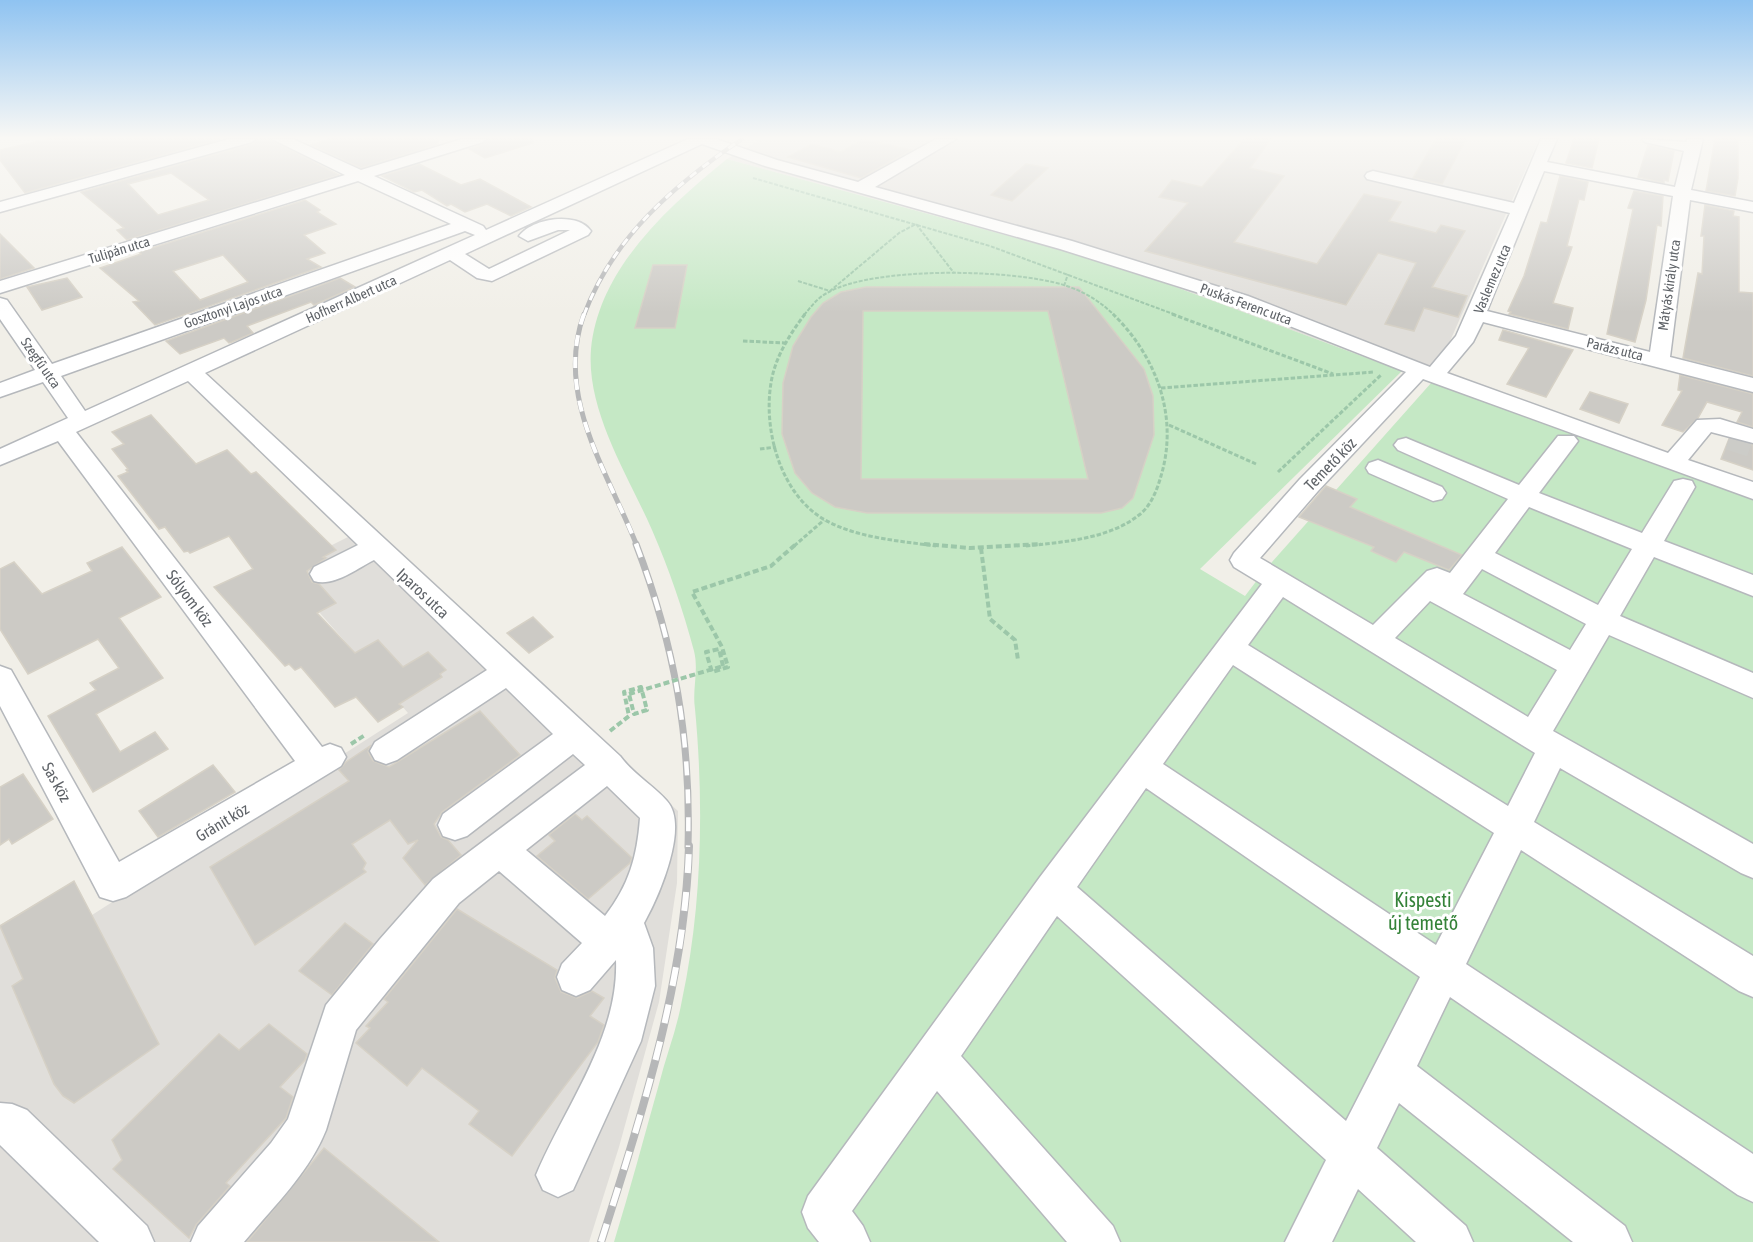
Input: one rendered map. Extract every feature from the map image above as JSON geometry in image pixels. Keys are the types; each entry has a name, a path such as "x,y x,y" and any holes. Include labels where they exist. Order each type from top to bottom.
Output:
{"street":[{"path":"0,207 36,197"},
{"name":"Tulipán utca","path":"0,287 291,197"},
{"path":"405,197 489,236"},
{"name":"Hofherr Albert utca","path":"0,458 574,197"},
{"name":"Puskás Ferenc utca","path":"892,197 1066,245 1241,300 1426,373 1753,491"},
{"path":"1464,197 1521,210"},
{"name":"Vaslemez utca","path":"1426,373 1466,338 1526,197"},
{"name":"Mátyás király utca","path":"1659,360 1682,197"},
{"path":"1698,197 1753,207"},
{"path":"451,253 484,274 500,274 580,233 582,229 565,224 554,225 469,264"},
{"name":"Gosztonyi Lajos utca","path":"0,390 466,225"},
{"name":"Szegfű utca","path":"0,304 48,373 72,426"},
{"name":"Parázs utca","path":"1477,314 1753,385"},
{"name":"Iparos utca","path":"191,371 657,813 651,868 616,931"},
{"name":"Temető köz","path":"1278,583 1264,571 1243,560 1309,485 1426,373"},
{"path":"1308,1242 1515,828 1544,741 1575,666 1648,544 1679,466 1700,429 1705,425 1720,426 1753,436"},
{"name":"Sólyom köz","path":"72,426 324,761"},
{"path":"1700,429 1729,438"},
{"path":"1376,639 1437,579 1454,587 1566,441"},
{"path":"1433,493 1382,475 1410,446 1524,496 1753,586"},
{"path":"1679,466 1753,472"},
{"path":"324,574 375,548"},
{"path":"1479,556 1603,620 1753,686"},
{"path":"847,1242 824,1212 936,1059 1053,889 1141,767 1278,583 1753,862"},
{"path":"1427,588 1575,666"},
{"path":"1229,648 1753,978"},
{"path":"386,751 508,672"},
{"name":"Sas köz","path":"0,678 113,885"},
{"path":"455,825 575,735"},
{"name":"Gránit köz","path":"113,885 324,761"},
{"path":"214,1242 286,1158 305,1130 340,1019 446,891 609,766"},
{"path":"1141,767 1753,1180"},
{"path":"500,850 616,931 634,948 636,986 621,1041 558,1175"},
{"path":"1053,889 1450,1242"},
{"path":"576,977 616,931"},
{"path":"936,1059 1097,1242"},
{"path":"1393,1073 1609,1242"},
{"path":"0,1124 12,1125 131,1242"}],"path":[{"path":"820,197 990,246 1333,374"},
{"path":"916,224 954,274"},
{"path":"798,281 830,291 884,278 954,274 1010,276 1064,286 1085,294 1127,328 1145,353 1161,388 1169,425 1169,444 1160,482 1151,503 1138,517 1125,526 1053,543 981,548 925,544 879,536 824,520 800,500 790,484 771,427 771,383 785,343 818,299 830,291 899,233 916,224"},
{"path":"1064,286 1068,274"},
{"path":"743,341 785,343"},
{"path":"1161,388 1383,372 1278,472"},
{"path":"1169,425 1256,464"},
{"path":"760,449 776,447"},
{"path":"629,716 624,692 641,687 647,710 634,714 629,694 723,666 719,649 706,652 712,672 728,668 722,646 692,592 771,566 824,520"},
{"path":"981,548 990,619 1015,640 1018,660"}],"shaded area":[{"path":"866,197 1513,197 1432,382 1119,266"},
{"path":"372,525 503,653 678,811 677,883 659,1002 619,1147 589,1242 0,1242 0,925 74,881 92,915 408,713 282,570"}],"green space":[{"name":"Kispesti új temető","path":"866,197 1119,266 1402,371 1200,569 1245,596 1264,571 1432,382 1753,500 1753,1242 614,1242 677,1021 689,965 697,892 700,781 694,702 696,666 694,651 664,560 602,419 591,372 591,349 597,320 607,292 622,266 660,219 682,198"}],"building":[{"path":"87,197 141,197 158,215 209,200 205,197 267,197 127,240 117,230 124,228"},
{"path":"433,197 513,197 531,207 511,216 487,204 465,212 451,204 447,206"},
{"path":"998,197 1016,197 1012,201"},
{"path":"1159,197 1268,197 1234,242 1317,264 1362,197 1378,197 1401,202 1389,221 1436,233 1441,225 1465,231 1432,287 1467,296 1458,317 1424,308 1414,331 1385,324 1416,263 1378,253 1346,305 1145,251 1188,203"},
{"path":"1554,197 1585,197 1584,200 1579,199 1567,246 1572,247 1553,303 1573,308 1568,329 1509,314 1511,312 1508,311 1524,276 1541,222 1547,223"},
{"path":"1632,197 1663,197 1661,226 1657,225 1646,300 1635,342 1607,334 1633,209 1628,208"},
{"path":"305,200 320,210 317,212 336,224 304,235 325,253 307,259 321,267 155,325 133,302 139,301 100,268 141,254 139,252","holes":["223,255 248,282 200,300 173,271"]},
{"path":"1705,205 1734,211 1733,216 1739,217 1739,292 1753,293 1753,376 1683,358 1698,273 1702,274 1704,236 1701,236"},
{"path":"0,234 34,268 0,279"},
{"path":"653,265 687,265 675,328 635,328"},
{"path":"67,278 82,297 42,310 27,287"},
{"path":"340,278 355,287 314,305 311,302 247,326 253,333 232,342 229,343 224,338 180,354 166,341"},
{"path":"866,287 1079,287 1144,369 1153,396 1154,435 1133,498 1122,508 1101,513 867,513 835,507 812,493 795,473 782,434 783,383 793,346 811,317 823,303 841,292","holes":["863,311 1048,311 1088,479 861,479"]},
{"path":"1503,330 1573,350 1546,397 1507,384 1529,348 1499,340"},
{"path":"1680,375 1753,394 1753,427 1737,422 1742,412 1707,402 1698,418 1683,432 1662,425 1682,391 1678,390"},
{"path":"1590,392 1628,404 1619,423 1580,409"},
{"path":"151,415 196,464 227,450 251,474 256,472 336,550 323,557 326,558 307,571 312,582 319,584 336,603 317,613 355,653 378,640 403,667 428,652 446,670 440,674 442,677 399,704 403,707 378,722 356,697 335,707 301,667 295,670 289,664 285,666 214,587 253,569 229,536 190,553 184,552 165,527 159,529 118,476 128,472 126,470 128,469 112,449 124,444 112,432"},
{"path":"1729,439 1753,445 1753,470 1721,459"},
{"path":"1326,486 1357,499 1350,507 1462,555 1449,570 1404,552 1396,562 1371,551 1374,547 1299,517"},
{"path":"122,547 161,597 119,618 163,678 96,714 120,752 155,732 168,749 93,792 48,716 96,690 90,683 119,668 98,639 28,674 0,629 0,569 14,562 42,594 92,571 87,563"},
{"path":"533,617 553,637 529,653 507,633"},
{"path":"480,711 520,755 442,812 434,824 441,837 448,840 461,855 425,885 403,858 418,840 408,844 390,820 352,844 366,863 363,869 366,872 255,945 210,867 349,781 339,770 346,762 370,746 368,752 373,761 389,767"},
{"path":"213,765 235,792 158,837 139,811"},
{"path":"23,774 53,819 12,844 9,839 0,845 0,787"},
{"path":"575,814 582,820 587,816 632,858 630,863 588,899 537,856 555,841 549,835"},
{"path":"74,881 159,1044 74,1103 63,1096 54,1084 12,986 23,979 0,926"},
{"path":"457,909 557,970 555,978 561,992 577,998 592,991 604,998 590,1016 604,1025 598,1042 512,1156 469,1124 479,1111 422,1068 407,1086 356,1043 370,1028 366,1026 388,1002 384,999"},
{"path":"345,923 373,944 332,995 299,971"},
{"path":"269,1024 307,1054 305,1060 280,1087 293,1097 286,1118 226,1183 230,1186 196,1225 189,1238 113,1169 122,1160 112,1140 219,1034 239,1050"},
{"path":"324,1148 439,1242 247,1242"}],"tunnel":[{"path":"1729,438 1753,446"}],"railway":[{"path":"584,315 611,261 648,215 667,197"},
{"path":"584,314 576,344 576,374 580,404 588,433 637,546"},
{"path":"636,544 661,619 678,693 687,768 688,847"},
{"path":"601,1242 659,1047 679,947 686,897 689,846"}]}
